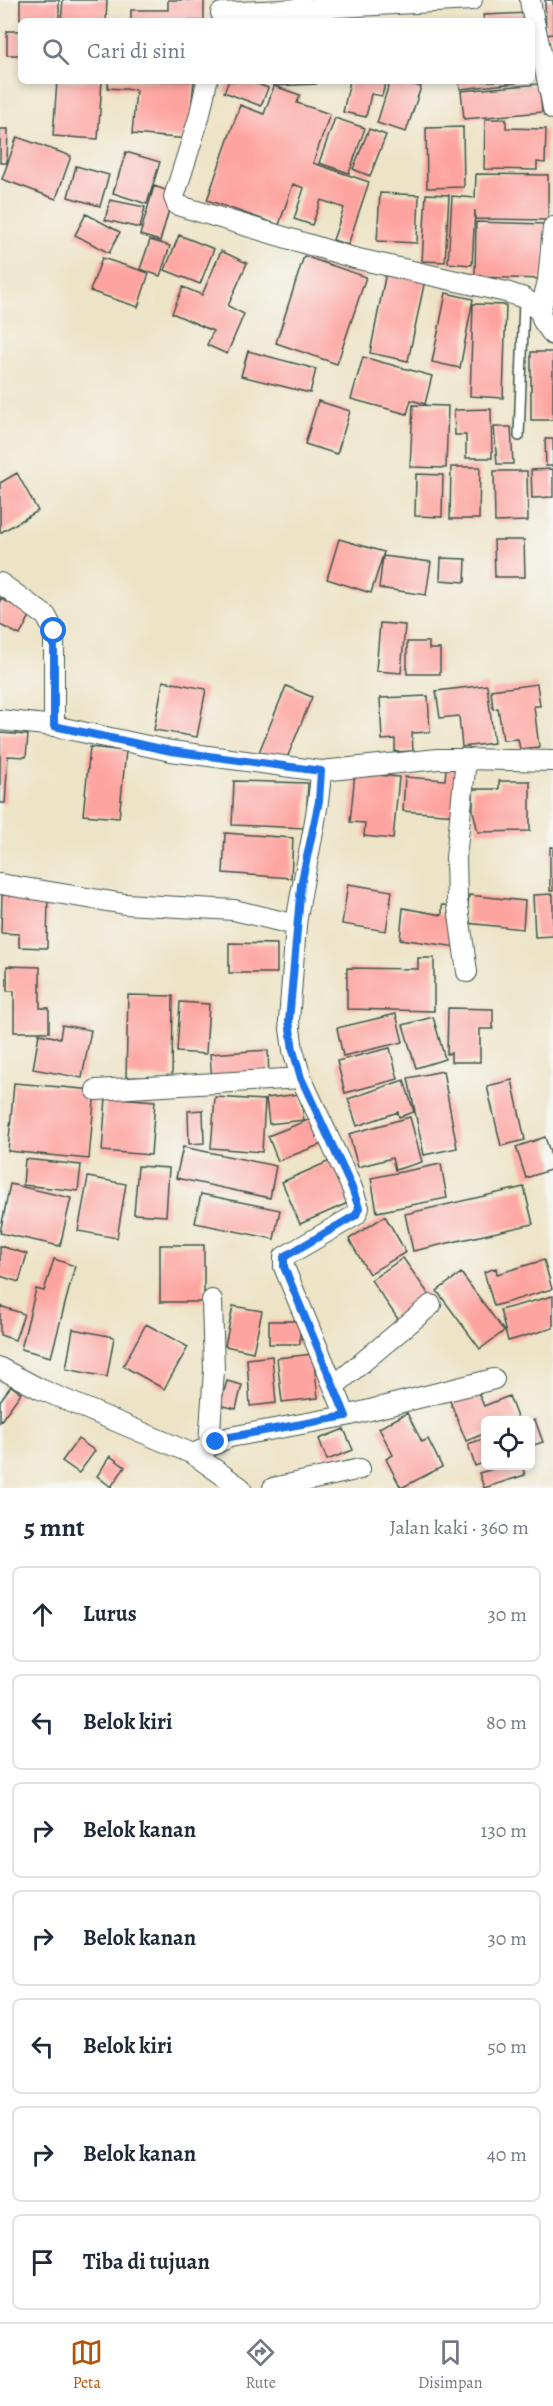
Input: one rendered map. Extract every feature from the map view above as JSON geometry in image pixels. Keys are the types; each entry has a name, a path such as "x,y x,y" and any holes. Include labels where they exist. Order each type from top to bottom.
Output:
{"street":[{"path":"221,11 472,0"},
{"path":"530,0 533,18"},
{"path":"535,28 547,72 553,109"},
{"path":"206,84 199,118 174,197 177,205 354,258 452,278 524,298 540,312 543,321 553,335"},
{"path":"540,312 548,281 553,227"},
{"path":"0,583 46,616 54,631 54,726"},
{"path":"0,720 54,726 171,751 321,771 438,759 553,761"},
{"path":"466,759 456,858 458,900 467,972"},
{"path":"321,771 319,801 301,885 289,1021 293,1050 301,1078 359,1206 356,1215 284,1257 284,1267 346,1416"},
{"path":"0,884 125,904 234,910 296,925"},
{"path":"96,1090 301,1078"},
{"path":"201,1450 214,1370 212,1300"},
{"path":"334,1386 431,1305"},
{"path":"0,1368 40,1389 201,1450 241,1488"},
{"path":"201,1450 230,1437 346,1416 494,1379"},
{"path":"273,1488 360,1469"}],"lane":[{"path":"519,436 524,298"}],"building":[{"path":"20,0 59,0 59,18 20,18"},
{"path":"63,0 107,0 106,18 61,18"},
{"path":"168,0 204,0 204,18 131,18 131,10 168,10"},
{"path":"545,0 553,0 553,34 546,35"},
{"path":"529,13 530,18 484,18 483,15"},
{"path":"7,31 18,31 18,55 7,55"},
{"path":"57,84 102,84 98,139 53,136"},
{"path":"108,84 194,84 188,139 132,134 136,90 108,88"},
{"path":"228,84 258,84 268,88 261,106 224,92"},
{"path":"274,84 316,84 274,86"},
{"path":"349,84 385,84 382,96 371,94 366,117 343,112"},
{"path":"389,84 412,84 421,87 406,132 377,123"},
{"path":"459,84 507,84 460,89"},
{"path":"539,84 542,112 464,119 461,91"},
{"path":"274,86 300,95 297,103 330,114 313,163 369,182 348,245 333,240 344,208 321,200 312,225 294,219 304,188 293,184 279,225 207,200 240,105 264,114"},
{"path":"335,118 365,128 349,173 319,163"},
{"path":"485,119 506,119 506,128 546,129 545,163 537,162 537,170 484,169"},
{"path":"463,127 464,187 427,188 426,128"},
{"path":"0,129 8,129 7,163 0,163"},
{"path":"369,129 386,135 370,176 353,169"},
{"path":"17,137 71,156 56,199 2,179"},
{"path":"126,152 160,162 147,204 113,193"},
{"path":"76,166 109,175 100,206 68,197"},
{"path":"476,174 548,175 548,220 475,219 475,210 472,265 448,263 452,196 475,198"},
{"path":"154,186 174,193 160,241 140,235"},
{"path":"380,193 419,195 417,243 377,241"},
{"path":"426,194 449,195 445,262 422,261"},
{"path":"110,200 145,207 140,228 105,220"},
{"path":"86,214 120,232 109,253 75,235"},
{"path":"476,222 545,224 544,279 475,277"},
{"path":"179,235 214,249 200,284 165,270"},
{"path":"150,240 170,246 160,276 140,269"},
{"path":"221,251 247,263 228,306 244,314 227,354 207,345 213,331 172,313 183,287 202,295"},
{"path":"304,256 366,277 337,364 276,343"},
{"path":"102,258 149,273 138,307 90,291"},
{"path":"387,267 426,275 408,361 370,353"},
{"path":"446,293 473,299 460,368 432,362"},
{"path":"473,304 506,305 503,398 470,396"},
{"path":"248,351 316,369 310,393 241,376"},
{"path":"531,352 553,352 553,420 531,420"},
{"path":"363,357 432,376 425,404 411,400 407,414 351,399"},
{"path":"318,401 350,411 337,454 305,444"},
{"path":"413,405 448,406 446,468 410,467"},
{"path":"491,409 492,458 466,458 466,435 455,435 454,410"},
{"path":"494,427 511,427 513,464 497,464"},
{"path":"545,439 553,439 553,466 546,466"},
{"path":"451,467 480,467 479,519 450,519"},
{"path":"553,469 553,497 532,498 531,470"},
{"path":"494,471 527,471 528,521 495,522"},
{"path":"17,473 38,511 0,533 0,483"},
{"path":"416,474 443,475 442,517 415,516"},
{"path":"339,539 384,552 371,593 327,579"},
{"path":"494,540 524,540 525,577 495,577"},
{"path":"383,556 431,562 426,595 379,588"},
{"path":"441,558 466,559 465,582 440,580"},
{"path":"0,598 31,614 20,635 0,625"},
{"path":"380,623 405,625 401,673 376,671"},
{"path":"407,642 429,642 429,649 440,649 440,674 407,674"},
{"path":"163,681 206,689 197,737 154,730"},
{"path":"537,684 540,706 534,706 539,747 520,749 518,739 503,740 498,708 493,709 491,690"},
{"path":"487,685 494,743 462,747 459,716 440,718 436,691"},
{"path":"286,686 312,697 285,763 259,752"},
{"path":"428,696 430,732 412,733 413,751 395,752 395,739 382,740 380,698"},
{"path":"0,733 28,735 26,757 8,756 5,803 0,803"},
{"path":"90,747 126,751 119,818 83,815"},
{"path":"446,769 460,770 457,815 403,811 405,777 445,780"},
{"path":"355,773 399,777 393,839 364,836 365,823 350,822"},
{"path":"234,781 308,783 306,828 232,825"},
{"path":"499,781 530,781 530,831 478,832 473,811 473,789 499,789"},
{"path":"225,833 293,838 291,878 223,873"},
{"path":"550,847 553,847 553,891 550,891"},
{"path":"348,884 392,891 386,931 342,924"},
{"path":"553,894 553,936 535,937 533,895"},
{"path":"2,895 48,897 47,948 19,947 19,934 1,933"},
{"path":"469,895 525,901 523,929 466,923"},
{"path":"442,905 454,906 457,947 400,939 403,908 442,915"},
{"path":"229,943 277,944 277,973 229,973"},
{"path":"418,958 434,958 434,1011 347,1009 347,968 418,969"},
{"path":"7,966 40,967 40,1008 49,1008 49,1032 14,1032 14,991 7,991"},
{"path":"128,995 173,996 172,1078 126,1077"},
{"path":"180,1002 209,1004 206,1054 177,1052"},
{"path":"448,1008 493,1009 493,1029 480,1029 480,1062 451,1062 451,1053 447,1054"},
{"path":"396,1014 403,1042 343,1056 337,1028"},
{"path":"433,1017 445,1059 416,1068 403,1025"},
{"path":"62,1025 91,1030 82,1078 33,1069 39,1034 60,1038"},
{"path":"390,1048 398,1079 345,1093 337,1061"},
{"path":"268,1050 269,1078 212,1081 210,1054"},
{"path":"443,1071 457,1148 424,1155 408,1078"},
{"path":"404,1080 414,1112 399,1117 398,1112 357,1126 348,1099"},
{"path":"512,1080 525,1140 501,1146 487,1086"},
{"path":"14,1083 95,1090 89,1159 8,1151"},
{"path":"300,1094 304,1120 269,1124 266,1098"},
{"path":"106,1097 155,1101 151,1155 102,1151"},
{"path":"215,1097 265,1100 262,1152 211,1148"},
{"path":"203,1110 204,1143 189,1144 188,1111"},
{"path":"318,1116 327,1142 278,1161 268,1136"},
{"path":"410,1117 422,1162 395,1170 392,1158 358,1167 349,1134"},
{"path":"545,1137 553,1169 526,1178 516,1147"},
{"path":"183,1147 276,1166 270,1198 176,1178"},
{"path":"25,1159 81,1165 78,1191 23,1185"},
{"path":"332,1160 350,1202 300,1224 282,1182"},
{"path":"441,1164 447,1198 377,1212 371,1178"},
{"path":"138,1166 169,1168 166,1216 134,1214"},
{"path":"88,1177 126,1184 117,1238 78,1231"},
{"path":"10,1184 71,1198 60,1246 0,1233"},
{"path":"524,1187 533,1224 413,1251 405,1214"},
{"path":"201,1194 280,1210 274,1239 195,1223"},
{"path":"385,1216 406,1252 369,1274 349,1239"},
{"path":"160,1245 204,1245 204,1302 160,1302"},
{"path":"0,1246 27,1254 19,1282 0,1276"},
{"path":"403,1258 432,1299 400,1322 371,1280"},
{"path":"54,1259 75,1266 51,1357 21,1349 36,1289 44,1291"},
{"path":"544,1260 552,1289 494,1306 484,1272 496,1268 497,1274"},
{"path":"461,1273 504,1331 480,1349 437,1291"},
{"path":"553,1296 553,1328 508,1341 500,1310"},
{"path":"0,1306 24,1314 15,1340 0,1335"},
{"path":"233,1306 262,1311 253,1352 225,1346"},
{"path":"269,1321 300,1321 300,1344 269,1344"},
{"path":"146,1324 188,1347 164,1389 123,1366"},
{"path":"73,1329 114,1337 107,1377 66,1369"},
{"path":"313,1354 318,1398 282,1402 277,1358"},
{"path":"272,1356 276,1403 250,1406 247,1359"},
{"path":"227,1381 242,1385 236,1409 220,1405"},
{"path":"11,1386 21,1393 0,1422 0,1401"},
{"path":"477,1390 484,1406 509,1396 516,1416 481,1416 481,1435 466,1441 450,1401"},
{"path":"407,1413 422,1442 428,1439 442,1467 401,1488 386,1459 393,1455 379,1428"},
{"path":"535,1420 543,1442 535,1445"},
{"path":"344,1429 353,1450 327,1460 319,1439"},
{"path":"78,1439 95,1451 79,1473 62,1461"},
{"path":"481,1440 481,1464 475,1466 468,1444"},
{"path":"110,1456 125,1467 111,1487 97,1476"},
{"path":"489,1470 523,1470 525,1475 484,1488 479,1473"}],"route":[{"path":"54,631 54,726 171,751 321,771 319,801 301,885 289,1021 293,1050 301,1078 359,1208 356,1215 284,1257 284,1267 346,1416 230,1437 216,1442"}]}
